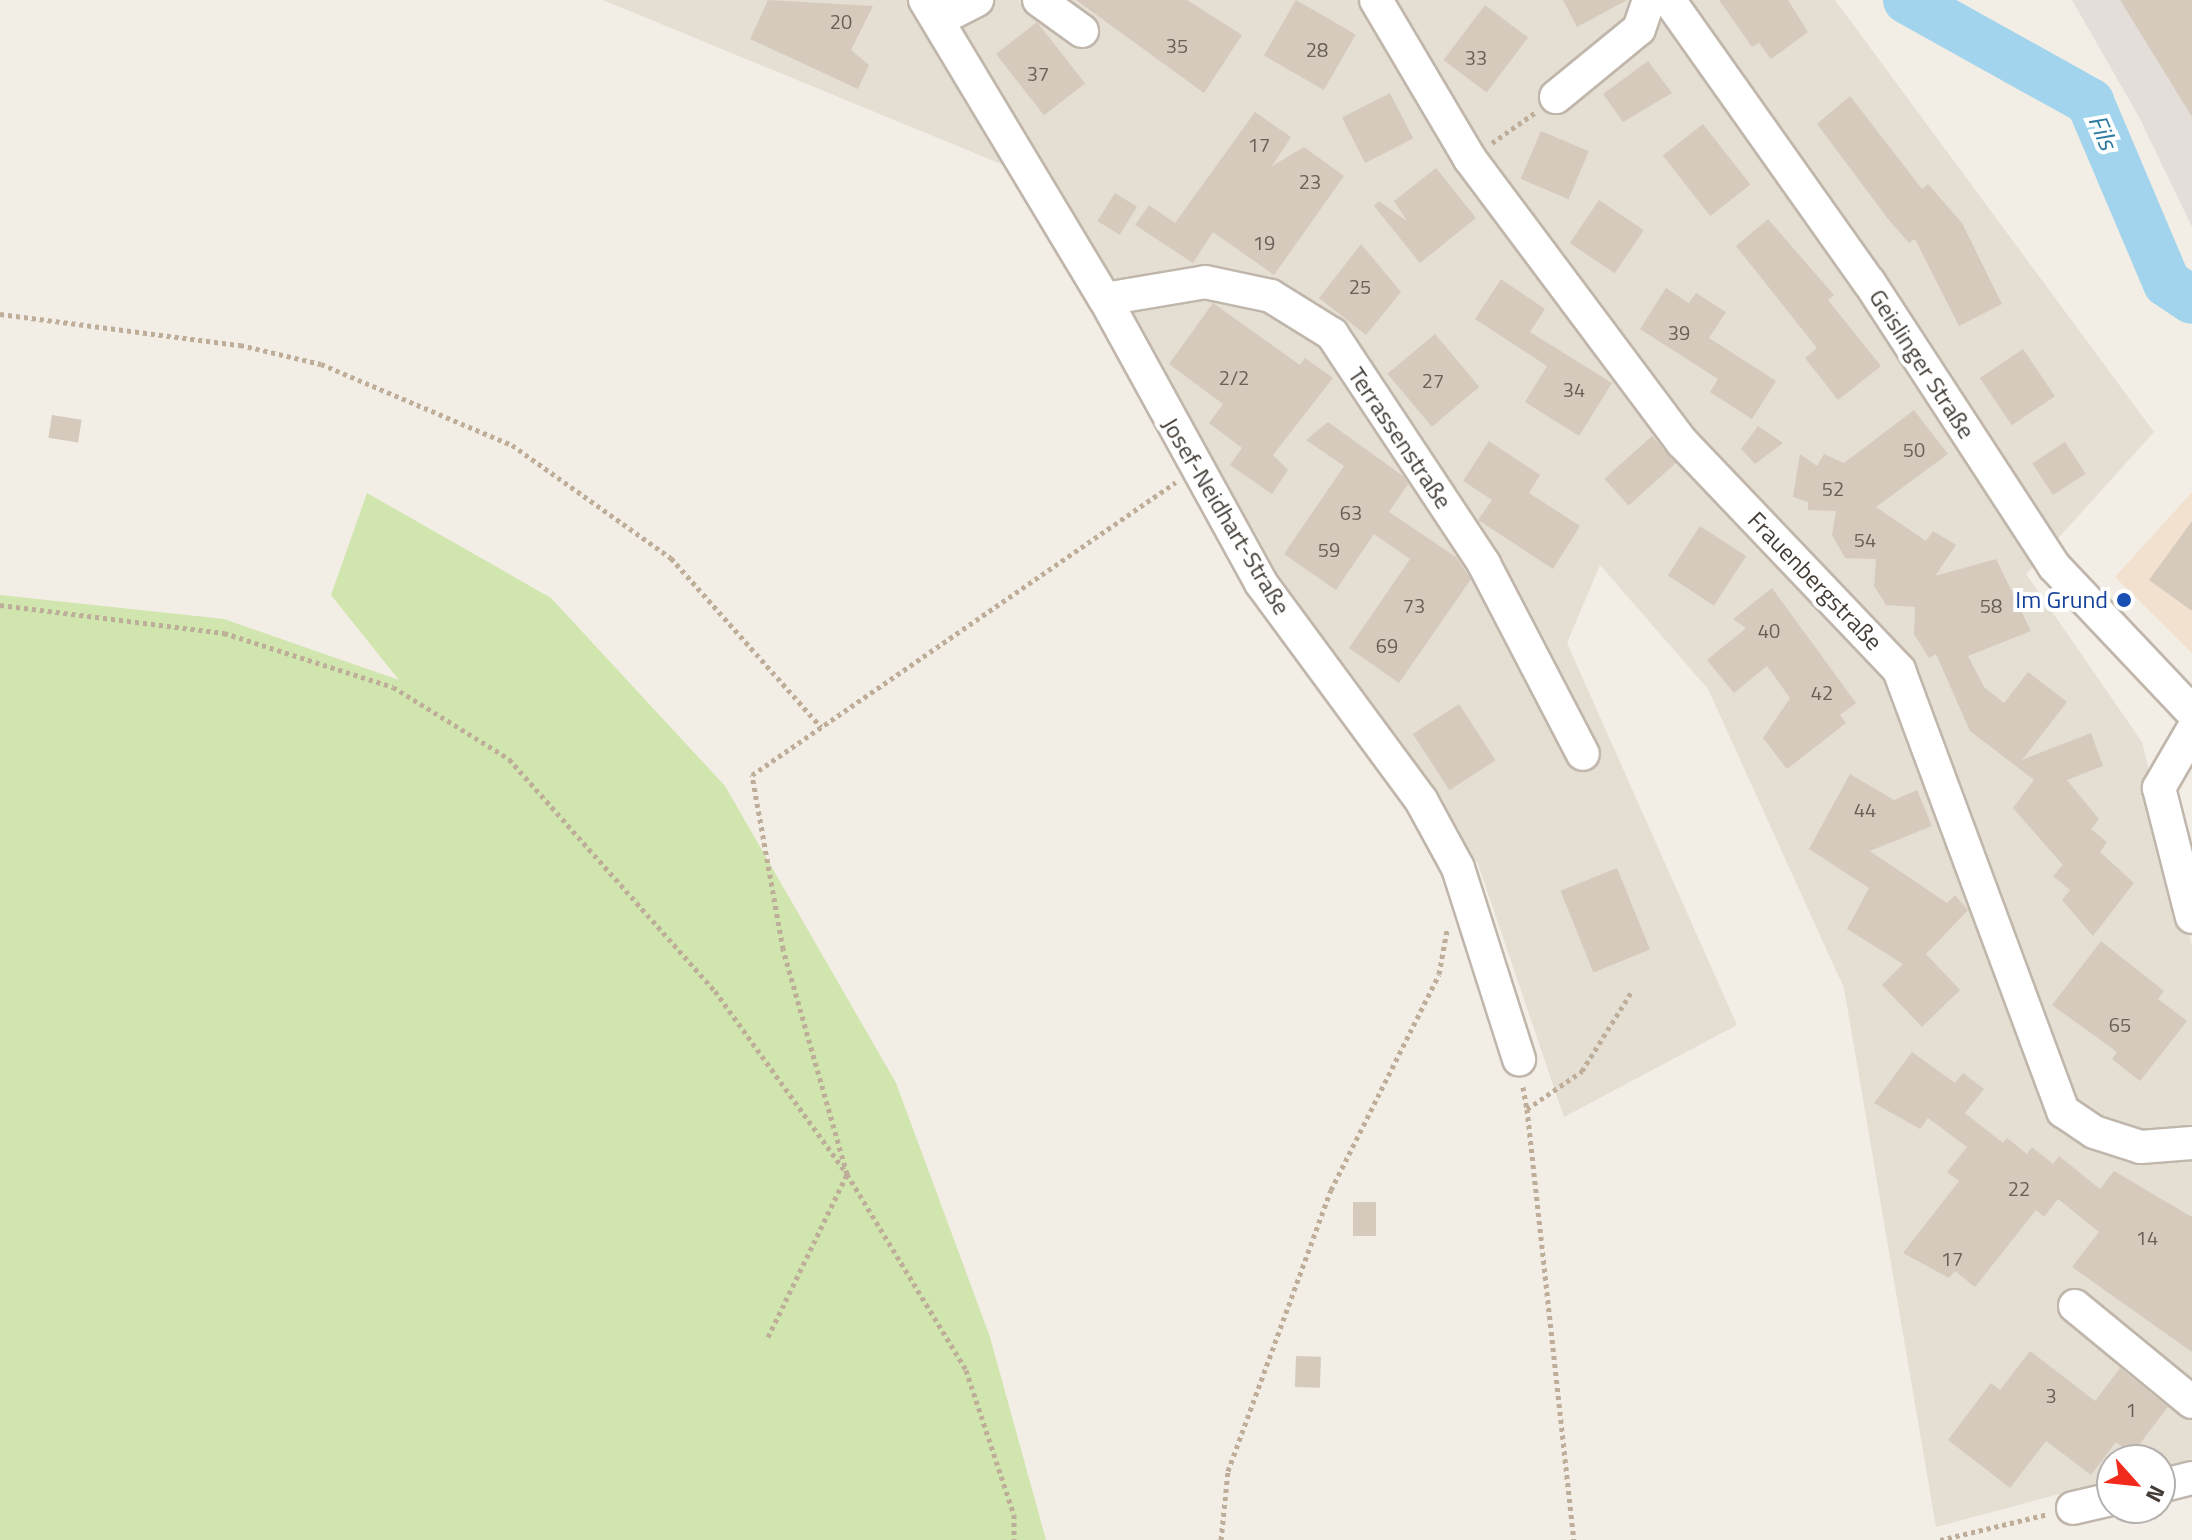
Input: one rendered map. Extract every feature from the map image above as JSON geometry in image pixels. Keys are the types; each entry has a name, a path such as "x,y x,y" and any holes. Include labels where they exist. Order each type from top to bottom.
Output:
{"street":[{"name":"Josef-Neidhart-Straße","path":"977,0 932,10 1105,299 1193,469 1261,583 1421,800 1458,868 1519,1059"},
{"path":"1039,0 1082,31"},
{"name":"Frauenbergstraße","path":"1376,0 1470,159 1682,442 1899,670 2063,1111 2094,1132 2141,1147 2192,1143"},
{"path":"1550,102 1639,29 1649,0"},
{"name":"Geislinger Straße","path":"1669,0 1869,282 2054,566 2192,712"},
{"name":"Terrassenstraße","path":"1105,299 1205,282 1271,296 1332,334 1484,564 1583,754"},
{"path":"2192,731 2159,788 2192,917"},
{"path":"2075,1306 2192,1402"},
{"path":"2073,1508 2096,1503"}],"path":[{"path":"1485,148 1550,102"},
{"path":"0,314 240,345 321,364 512,445 671,558 821,727"},
{"path":"768,1337 847,1174 783,949 752,775 1109,534 1193,469"},
{"path":"0,605 224,633 393,687 509,759 715,991 847,1174 966,1370 1014,1515 1014,1540"},
{"path":"1221,1540 1228,1471 1331,1190 1439,974 1450,913"},
{"path":"1527,1109 1582,1071 1632,991"},
{"path":"1519,1059 1562,1381 1574,1540"},
{"path":"1940,1540 2073,1508"}],"shaded area":[{"path":"603,0 1835,0 2154,432 2026,574 2142,742 2192,946 2192,1459 2176,1464 2176,1444 2096,1444 2096,1484 1936,1527 1844,988 1708,689 1600,565 1567,643 1737,1025 1564,1117 1478,864 1236,514 1059,188"},
{"path":"2072,0 2192,0 2192,227 2139,117"},
{"path":"2192,492 2192,653 2115,577"}],"green space":[{"path":"367,493 551,598 725,786 896,1083 990,1337 1046,1540 0,1540 0,595 224,619 399,680 331,595"}],"building":[{"path":"768,0 873,6 851,50 869,65 858,89 750,39"},
{"path":"1076,0 1187,0 1242,35 1204,93"},
{"path":"1296,0 1356,34 1324,90 1264,55"},
{"path":"1563,0 1627,0 1577,27"},
{"path":"1719,0 1788,0 1808,32 1771,59 1759,43 1752,47"},
{"path":"2120,0 2192,0 2192,117"},
{"path":"1485,5 1528,37 1487,93 1443,60"},
{"path":"1037,22 1085,83 1044,115 996,54"},
{"path":"1648,61 1672,93 1623,122 1603,94"},
{"path":"1390,93 1413,138 1365,163 1342,118"},
{"path":"1850,96 1922,189 1928,184 1962,223 2002,304 1959,326 1915,239 1909,243 1888,219 1817,124"},
{"path":"1255,112 1291,137 1272,166 1304,147 1344,176 1274,275 1213,232 1193,263 1135,225 1149,205 1175,223"},
{"path":"1703,124 1750,185 1710,216 1663,155"},
{"path":"1541,131 1589,151 1569,199 1521,179"},
{"path":"1436,168 1476,218 1420,263 1374,206 1379,201 1407,221 1394,201"},
{"path":"1115,193 1137,207 1120,235 1098,221"},
{"path":"1599,200 1644,230 1615,273 1570,243"},
{"path":"1768,219 1834,295 1828,300 1881,366 1838,400 1805,358 1817,348 1736,246"},
{"path":"1361,244 1401,292 1366,335 1319,298"},
{"path":"1501,279 1545,309 1530,332 1612,383 1579,436 1525,402 1547,366 1475,319"},
{"path":"1666,288 1689,303 1696,293 1726,312 1709,338 1776,381 1752,419 1710,392 1718,379 1640,329"},
{"path":"1213,303 1300,365 1305,358 1333,378 1273,455 1288,470 1272,494 1230,465 1242,448 1209,423 1223,404 1169,364"},
{"path":"1435,334 1479,387 1432,427 1388,374"},
{"path":"2023,349 2055,396 2012,425 1980,378"},
{"path":"1914,410 1948,454 1876,507 1926,541 1933,531 1956,545 1935,576 1996,559 2031,631 1968,656 1984,687 2004,703 2028,672 2067,702 2022,760 2091,733 2103,766 2067,780 2099,819 2091,829 2107,842 2100,852 2134,883 2093,936 2062,900 2070,890 2053,876 2063,865 2013,808 2034,780 1970,731 1936,654 1929,658 1914,634 1915,607 1886,605 1874,586 1876,559 1845,558 1832,535 1836,511 1808,510 1808,502 1793,497 1800,454 1817,466 1824,454 1844,463"},
{"path":"52,415 82,420 78,442 48,438"},
{"path":"1328,422 1403,476 1408,484 1389,512 1456,557 1471,579 1399,683 1349,648 1410,559 1374,534 1336,590 1284,554 1344,466 1306,440"},
{"path":"1758,426 1783,443 1755,464 1741,449"},
{"path":"1652,436 1676,463 1629,506 1604,479"},
{"path":"1489,441 1540,475 1529,493 1580,526 1553,569 1478,520 1492,500 1463,481"},
{"path":"2065,442 2086,474 2053,495 2032,463"},
{"path":"2192,521 2192,611 2149,580"},
{"path":"1700,526 1746,556 1714,605 1668,575"},
{"path":"1772,588 1856,703 1840,715 1846,723 1787,769 1763,738 1790,698 1767,666 1734,693 1707,660 1746,628 1733,619"},
{"path":"1459,704 1495,760 1449,790 1413,734"},
{"path":"1850,774 1894,800 1917,790 1932,826 1870,851 1947,903 1955,895 1968,910 1926,954 1960,990 1922,1027 1882,985 1903,964 1847,929 1869,888 1809,849"},
{"path":"1617,868 1650,950 1593,972 1560,891"},
{"path":"2101,941 2164,991 2158,999 2187,1021 2140,1081 2112,1059 2117,1052 2052,1005"},
{"path":"1912,1052 1955,1083 1963,1073 1984,1089 1965,1113 2003,1143 2007,1138 2027,1154 2032,1147 2053,1164 2059,1156 2100,1189 2114,1171 2192,1217 2192,1352 2072,1267 2099,1232 2058,1199 2044,1217 2036,1210 1975,1287 1955,1271 1949,1278 1903,1253 1959,1181 1947,1172 1967,1147 1928,1118 1920,1129 1874,1103"},
{"path":"1353,1202 1376,1202 1376,1236 1353,1236"},
{"path":"2030,1351 2095,1401 2120,1368 2168,1407 2140,1444 2096,1444 2096,1468 2091,1475 2046,1441 2010,1488 1948,1440 1991,1383 2000,1390"},
{"path":"1296,1356 1321,1357 1320,1388 1295,1387"}],"waterway":[{"name":"Fils","path":"1907,0 2090,102 2167,283 2192,300"}],"place":[{"name":"Im Grund","path":"2124,600"}]}
